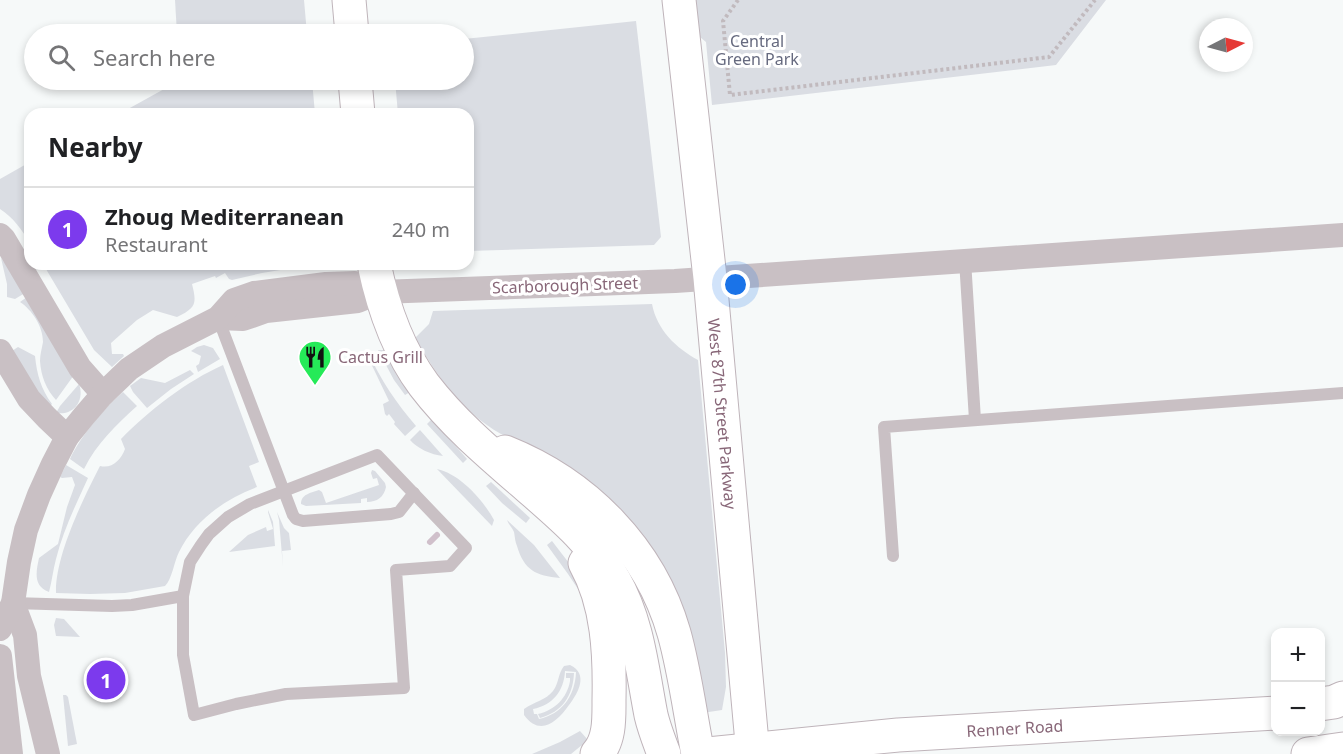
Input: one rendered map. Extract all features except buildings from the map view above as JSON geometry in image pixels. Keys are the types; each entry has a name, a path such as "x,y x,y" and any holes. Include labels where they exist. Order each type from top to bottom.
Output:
{"main road":[{"path":"349,0 351,24"},
{"name":"West 87th Street Parkway","path":"679,0 710,278 753,751"},
{"path":"356,90 357,108"},
{"path":"377,278 396,336 417,374 444,409 482,446 561,515 587,542 614,579 635,628 652,716 664,754"},
{"path":"482,446 513,486 580,554 589,569 602,609 610,668 609,723 601,750 597,754"},
{"path":"482,446 518,457 554,476 609,521 629,543 647,569 661,597 673,632 698,754"},
{"path":"1325,703 1343,698"},
{"name":"Renner Road","path":"708,754 898,735 1271,713"},
{"path":"1308,754 1343,749"}],"street":[{"path":"0,235 80,368 103,394"},
{"name":"Scarborough Street","path":"0,629 26,530 39,495 68,437 103,394 129,369 180,337 218,318 243,319 266,311 358,300 377,278 710,278 1343,235"},
{"path":"0,351 29,399 68,437"},
{"name":"Scarborough Street","path":"6,602 25,634 29,676 48,754"},
{"path":"0,656 11,754"}],"lane":[{"path":"965,260 975,420"},
{"path":"218,318 296,519 303,521 391,514 399,512 414,494"},
{"path":"893,556 884,427 1343,393"},
{"path":"377,455 414,494 466,548 450,566 396,570 404,688 286,694 236,704 194,716 183,655 183,596 190,562 209,534 237,511 259,500 377,455"},
{"path":"6,602 112,606 183,596"}],"path":[{"path":"738,0 723,21 730,95 1049,57 1095,0"},
{"path":"718,54 726,53"}],"green space":[{"path":"175,0 304,0 306,24 176,24"},
{"name":"Central Green Park","path":"696,0 1106,0 1056,65 712,105 706,42 695,33 693,3"},
{"path":"636,21 661,237 654,245 474,251 474,108 397,108 396,90 474,90 474,38"},
{"path":"162,90 313,90 314,108 130,108"},
{"path":"24,165 24,234 0,209 0,179"},
{"path":"1,258 25,293 15,299 7,297 7,284"},
{"path":"47,270 281,270 232,280 225,273 216,278 215,276 192,284 194,305 188,311 177,317 153,310 137,320 111,343 112,354 123,354 124,356 112,367 94,350"},
{"path":"27,297 74,375 56,400 47,387 42,372 40,358 43,336 39,324 29,309 20,302"},
{"path":"652,304 663,330 682,350 698,360 725,653 726,687 722,710 702,713 692,656 567,468 544,452 501,434 474,415 462,404 432,366 415,338 429,324 433,311"},
{"path":"204,345 213,348 220,359 198,372 196,366 201,356 191,351"},
{"path":"18,347 35,356 40,382 52,404 48,408 12,351"},
{"path":"378,350 384,350 410,392 405,395"},
{"path":"368,352 389,391 416,426 405,436 394,424 389,414 387,416 385,414 383,404 389,401 366,353"},
{"path":"223,365 259,462 249,466 257,487 222,504 193,530 179,552 165,586 125,593 56,593 65,545 78,511 100,466 112,465 121,457 125,449 121,439 143,418 182,388"},
{"path":"190,370 194,374 147,408 130,386 141,378 165,383"},
{"path":"79,384 80,396 76,406 68,412 56,413 60,406"},
{"path":"123,392 137,406 114,427 84,469 70,459 94,423"},
{"path":"432,419 467,459 463,463 427,424"},
{"path":"420,430 443,456 425,451 410,440"},
{"path":"66,465 88,478 62,538 49,592 38,582 37,568 39,558 58,544 75,485 72,477 60,477"},
{"path":"437,469 454,476 470,489 484,504 494,520 492,526"},
{"path":"372,470 386,487 384,494 377,500 367,502 367,498 361,499 361,503 306,506 301,504 305,496 319,490 326,503 379,485 377,478 373,479"},
{"path":"491,482 530,518 526,523 486,486"},
{"path":"268,510 273,522 275,546 229,552 248,535 266,527 267,531 273,529"},
{"path":"277,512 284,528 289,533 291,550 282,551 283,567 279,520"},
{"path":"507,520 534,545 560,578 544,576 527,566"},
{"path":"552,541 584,586 578,589 547,545"},
{"path":"56,618 64,619 80,637 56,636 54,625"},
{"path":"570,665 579,673 580,684 572,700 559,717 548,725 536,725 530,722 524,715 524,709 553,691 564,666","holes":["565,671 576,672 573,689 566,703 554,713 539,719 533,709 546,704 556,696 560,691"]},
{"path":"566,673 574,673 569,696 554,712 540,718 538,714 555,706 566,693 570,678 566,678"},
{"path":"63,695 68,697 77,744 68,746"},
{"path":"580,731 588,740 571,754 532,754 560,742"}],"waterway":[{"path":"430,542 437,535"}],"place":[{"name":"Cactus Grill","path":"315,386"},
{"name":"Zhoug Mediterranean","path":"106,680"}]}
